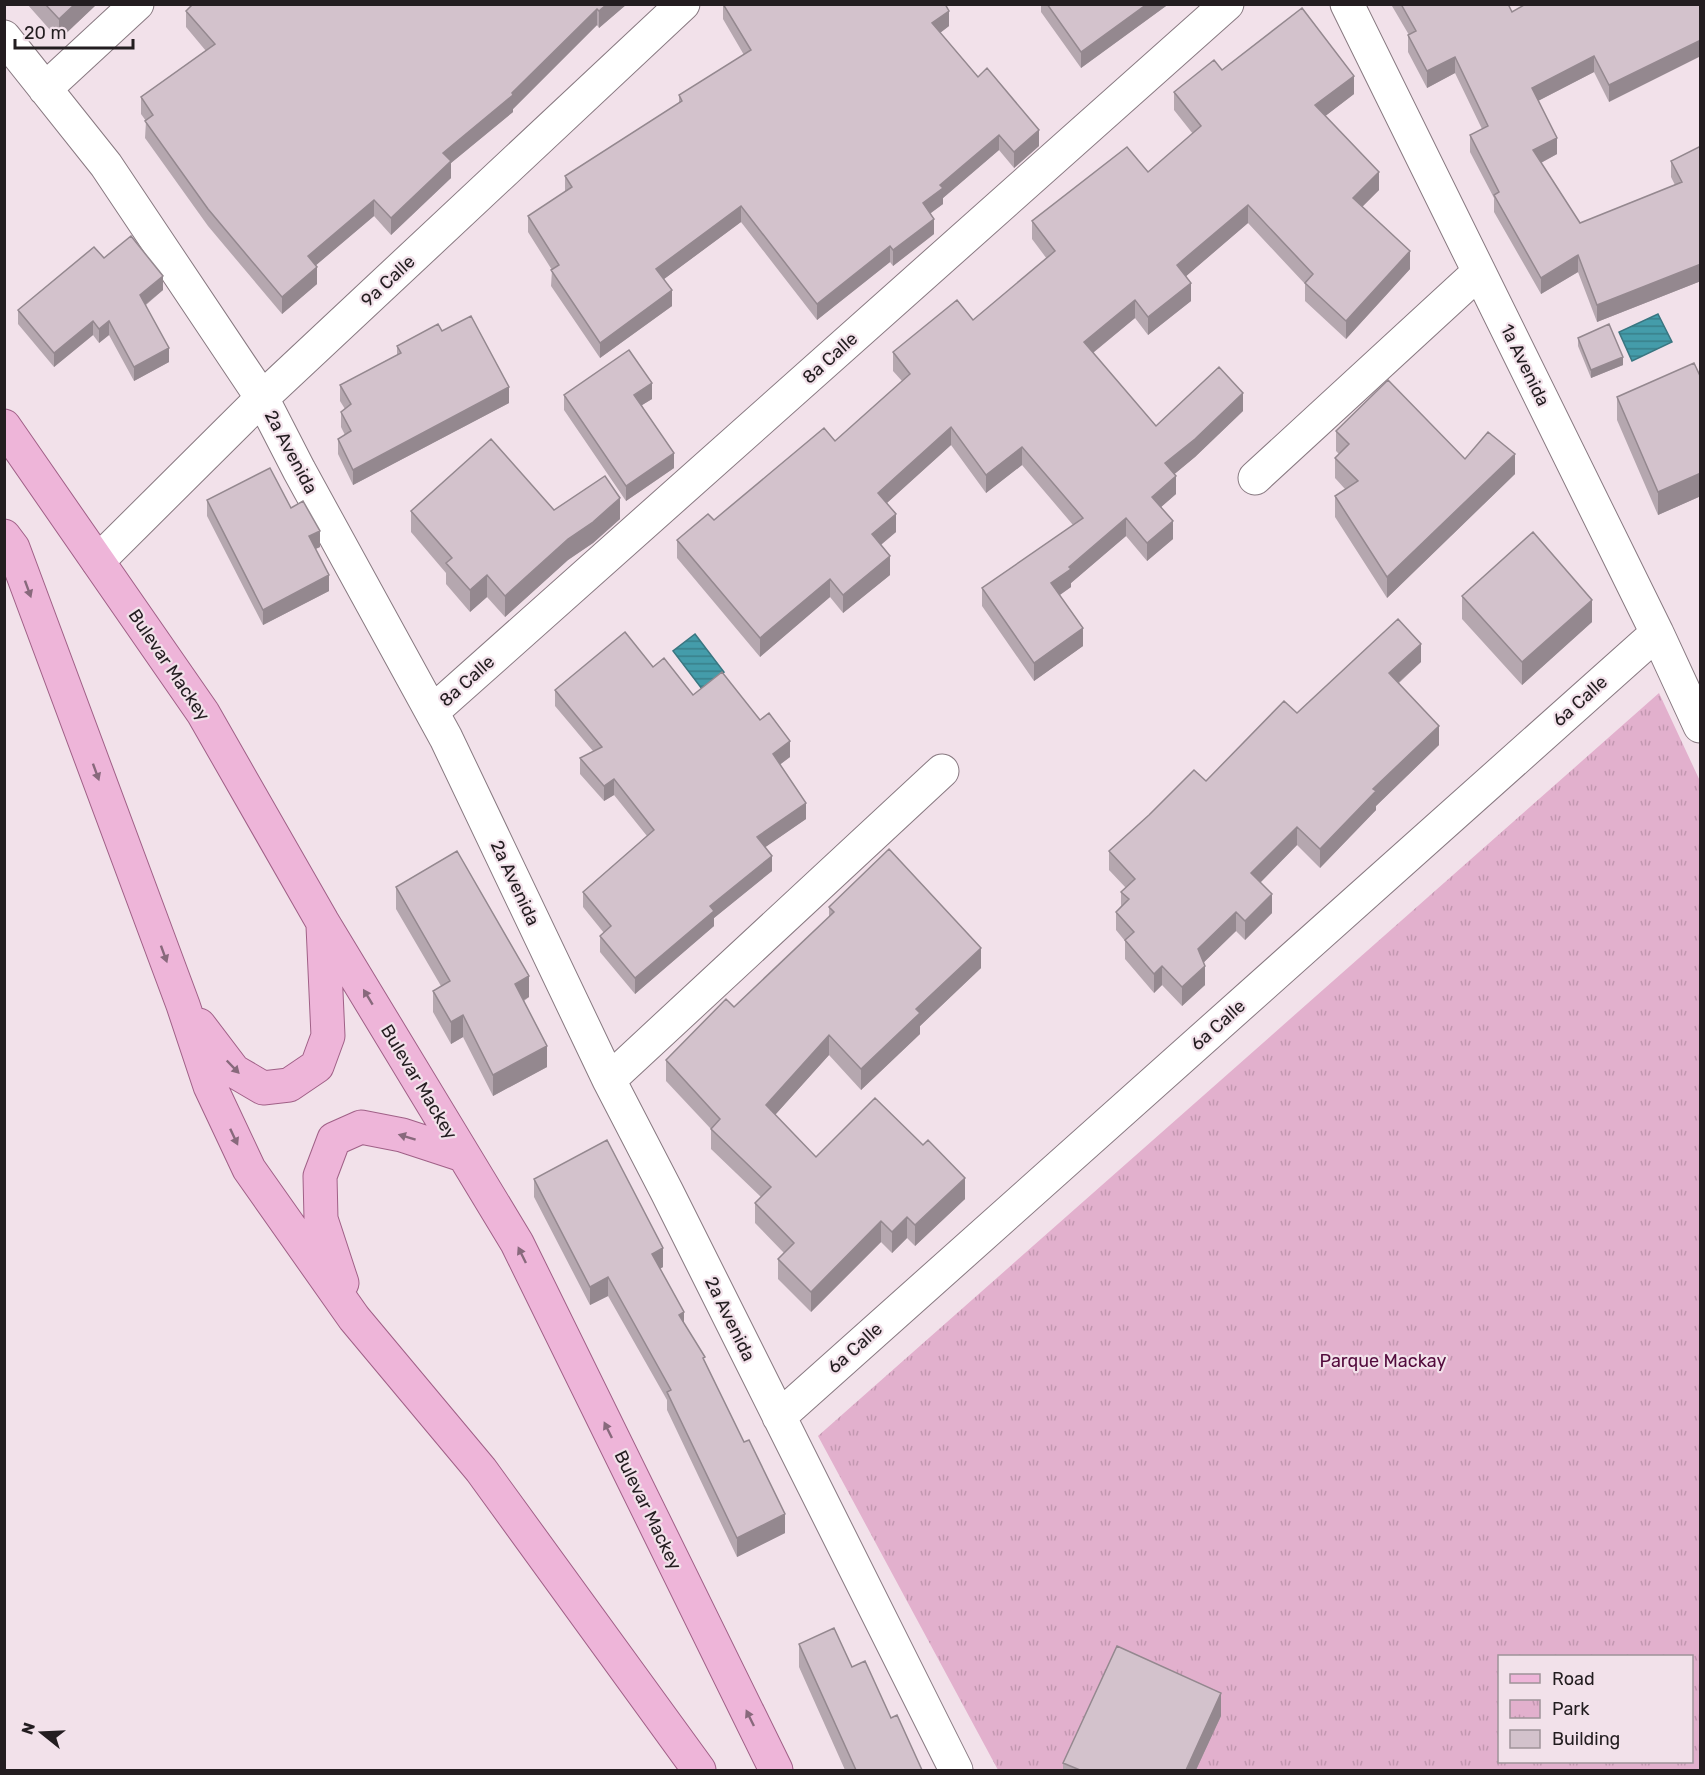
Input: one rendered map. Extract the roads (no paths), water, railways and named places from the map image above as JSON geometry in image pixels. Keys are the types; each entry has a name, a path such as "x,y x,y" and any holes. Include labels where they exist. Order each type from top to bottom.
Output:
{"main road":[{"name":"Bulevar Mackey","path":"4,426 203,713 322,921 517,1243 776,1770"},
{"path":"4,536 13,548 183,1005 210,1086 249,1169 354,1318 481,1470 699,1770"},
{"path":"183,1005 234,1071 262,1088 289,1085 317,1066 328,1036 322,921"},
{"path":"354,1318 321,1219 320,1176 334,1138 361,1127 402,1135 463,1155"}],"street":[{"path":"45,88 137,4"},
{"name":"9a Calle","path":"98,561 262,398 683,4"},
{"name":"8a Calle","path":"432,712 1227,4"},
{"name":"1a Avenida","path":"1347,4 1701,726"},
{"name":"2a Avenida","path":"4,37 106,165 262,398 446,738 609,1080 956,1770"},
{"path":"1255,478 1479,272"},
{"name":"6a Calle","path":"779,1417 1657,633"},
{"path":"609,1080 942,771"}],"water":[{"path":"1658,314 1672,342 1632,361 1619,332"},
{"path":"695,634 724,672 702,689 673,651"}],"park label":[{"name":"Parque Mackay","path":"1383,1361"}]}
